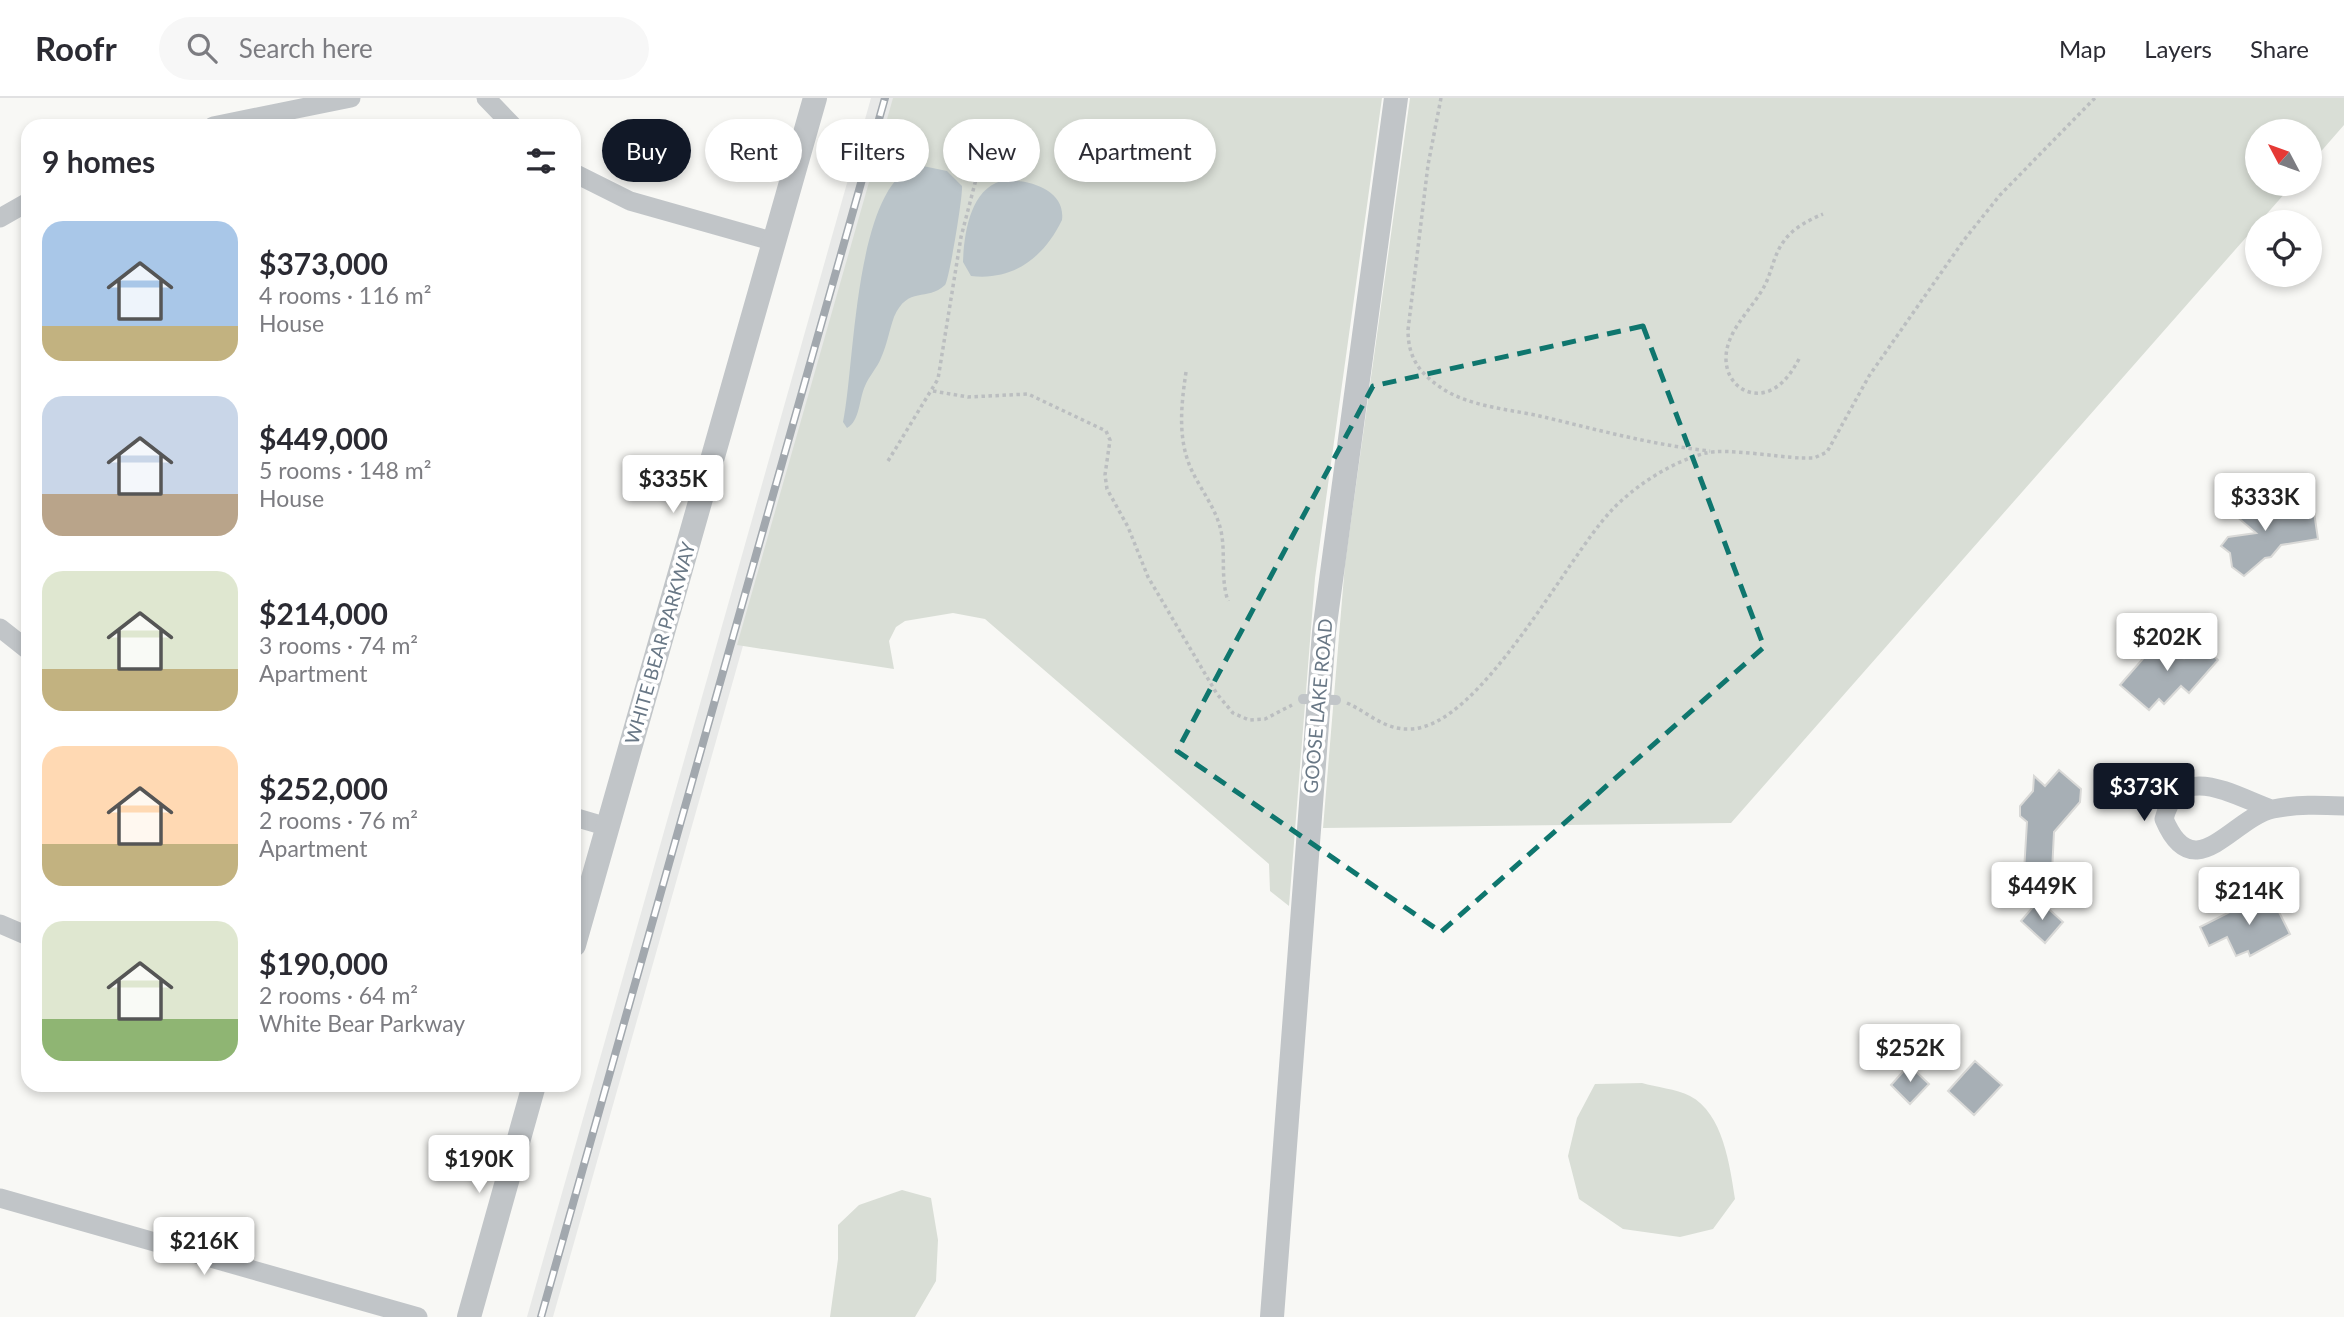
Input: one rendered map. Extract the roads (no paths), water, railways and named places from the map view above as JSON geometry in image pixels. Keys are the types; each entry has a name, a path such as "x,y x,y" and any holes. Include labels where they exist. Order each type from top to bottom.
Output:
{"street":[{"path":"248,119 351,98"},
{"path":"486,98 506,119"},
{"name":"WHITE BEAR PARKWAY","path":"581,921 815,98"},
{"name":"GOOSE LAKE ROAD","path":"1272,1317 1319,699 1339,505 1396,98"},
{"path":"581,176 630,201 775,242"},
{"path":"0,218 21,206"},
{"path":"0,628 21,644"},
{"path":"2270,809 2203,851 2188,849 2177,841 2164,819 2174,795 2187,787 2203,784 2270,809 2311,805 2344,806"},
{"path":"581,819 608,827"},
{"path":"0,924 21,933"},
{"path":"469,1317 532,1092"},
{"path":"0,1198 418,1317"}],"railway":[{"path":"541,1317 885,98"}]}
